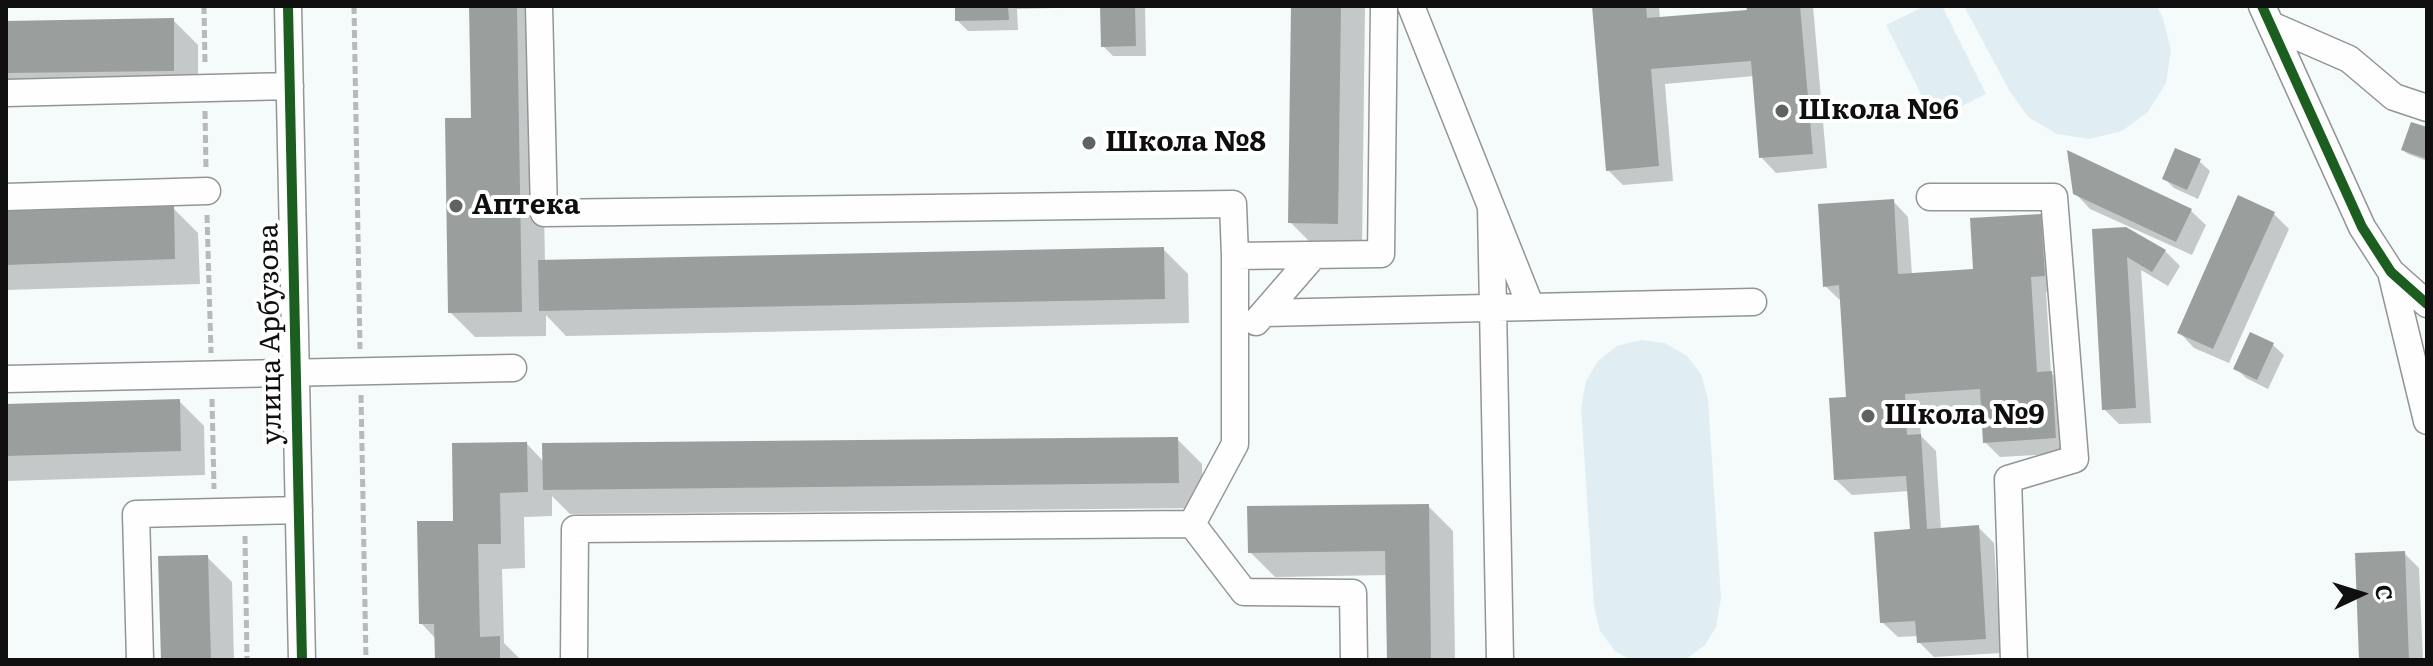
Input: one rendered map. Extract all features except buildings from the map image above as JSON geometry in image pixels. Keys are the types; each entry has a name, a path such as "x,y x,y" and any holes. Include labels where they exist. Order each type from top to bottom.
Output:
{"street":[{"name":"улица Арбузова","path":"288,6 302,660"},
{"path":"539,6 544,213 1233,204 1235,444 1192,524"},
{"path":"1235,256 1381,254 1384,6"},
{"path":"1411,6 1531,307"},
{"path":"2266,15 2349,59 2394,97 2427,108"},
{"path":"2266,15 2362,227 2391,272 2427,304"},
{"path":"6,93 290,86"},
{"path":"6,197 207,191"},
{"path":"1930,197 2054,197 2075,459 2008,479 2014,660"},
{"path":"1491,207 1500,660"},
{"path":"1235,346 1314,255"},
{"path":"2391,272 2427,421"},
{"path":"1264,313 1753,302"},
{"path":"6,379 513,368"},
{"path":"140,660 136,514 299,510"},
{"path":"574,660 575,529 1192,524"},
{"path":"1192,524 1244,592 1353,593 1354,660"}],"path":[{"path":"204,6 215,512"},
{"path":"354,6 366,660"},
{"path":"245,511 247,660"}],"shaded area":[{"path":"1925,6 1942,6 1986,94 1934,120 1886,25"},
{"path":"1964,6 2157,6 2171,50 2166,83 2148,112 2122,131 2090,139 2057,134 2028,117 2009,90"},
{"path":"1641,340 1665,343 1687,356 1701,374 1708,399 1721,598 1716,627 1705,645 1685,660 1631,660 1615,651 1600,631 1594,606 1581,407 1586,381 1598,361 1617,346"}],"cycle path":[{"path":"288,6 302,660"},
{"path":"2262,6 2362,227 2391,272 2427,304"}],"place":[{"name":"Школа №6","path":"1782,111"},
{"name":"Школа №8","path":"1089,143"},
{"name":"Аптека","path":"456,206"},
{"name":"Школа №9","path":"1868,416"}]}
